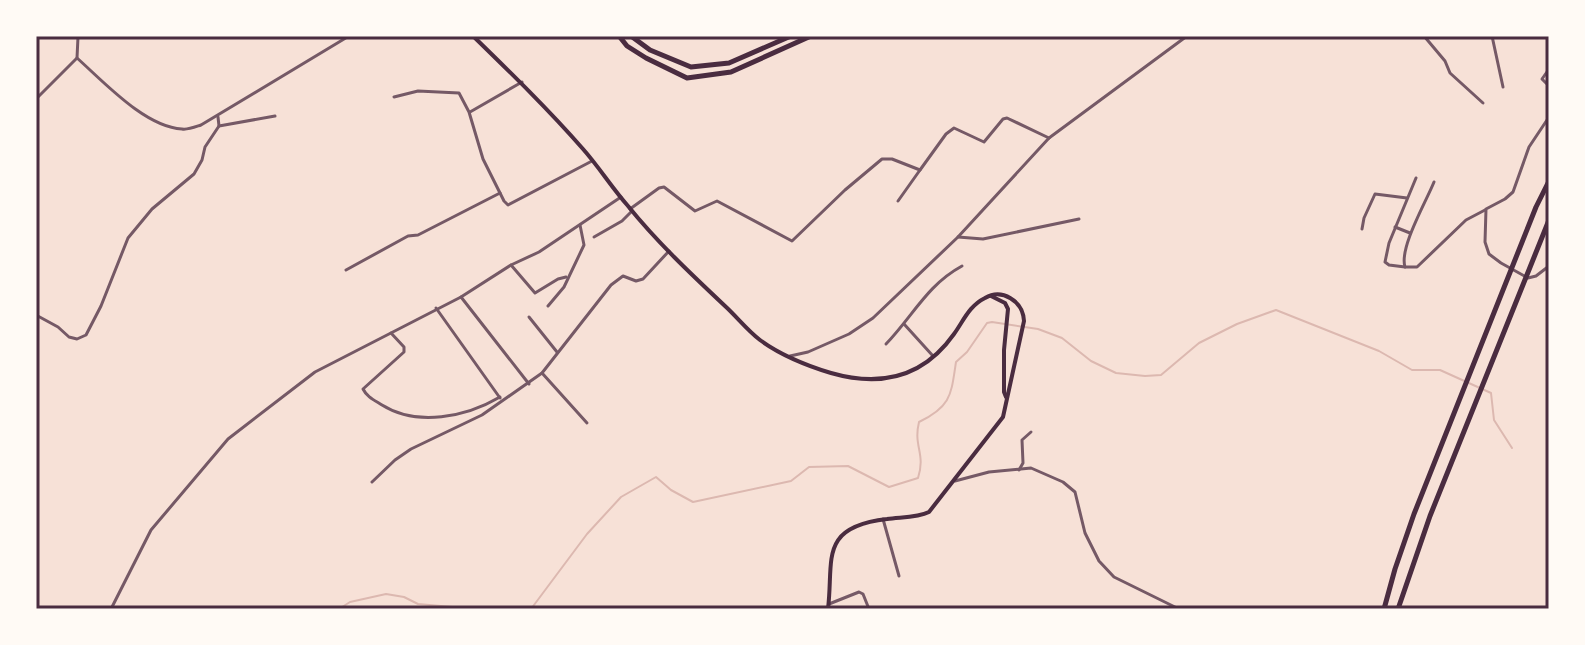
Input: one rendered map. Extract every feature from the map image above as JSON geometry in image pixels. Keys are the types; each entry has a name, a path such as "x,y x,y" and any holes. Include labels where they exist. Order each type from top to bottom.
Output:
{"highway":[{"path":"69,36 80,36"},
{"path":"619,36 627,46 646,58 687,78 731,72 811,36"},
{"path":"631,36 650,50 691,67 729,63 791,36"},
{"path":"1384,609 1414,514 1549,181"},
{"path":"1398,609 1430,516 1549,220"}],"main road":[{"path":"473,36 522,82 669,251 755,336 790,356 831,373 876,380 904,374 933,356 951,338 971,309 990,295 1014,300 1022,309 1022,331 1008,399 999,422 934,508 925,515 883,519 851,529 833,548 828,567 828,606"},
{"path":"990,295 1005,303 1008,309 1004,384 1008,399"}],"street":[{"path":"36,99 77,58 80,36"},
{"path":"77,58 127,102 162,124 183,130 217,116 349,36"},
{"path":"790,356 808,352 849,334 873,318 958,237 1049,138 1187,36"},
{"path":"1424,36 1445,61 1450,73 1483,103"},
{"path":"1492,36 1503,87"},
{"path":"1549,69 1542,79 1549,86"},
{"path":"469,112 522,82"},
{"path":"394,97 418,91 456,91 469,112 483,159 509,205 593,161"},
{"path":"36,315 69,337 77,339 86,335 128,238 152,209 194,174 205,147 219,126 217,116"},
{"path":"219,126 275,116"},
{"path":"1416,178 1395,227 1385,262 1389,265 1417,267 1466,220 1513,192 1529,147 1549,117"},
{"path":"898,201 946,134 954,128 984,142 1007,118 1049,138"},
{"path":"594,237 622,221 631,210 664,187 695,211 717,201 792,241 882,159 892,159 920,170"},
{"path":"1405,267 1403,259 1434,182"},
{"path":"346,270 408,236 423,233 500,193"},
{"path":"1362,229 1375,194 1407,198"},
{"path":"111,609 151,530 228,439 315,372 461,297 511,265 539,252 621,197"},
{"path":"1486,209 1485,242 1493,257 1528,278 1549,266"},
{"path":"958,237 983,239 1079,219"},
{"path":"548,306 564,287 584,245 580,224"},
{"path":"1395,227 1412,233"},
{"path":"391,333 404,347 404,352 365,386 363,391 367,395 392,411 407,415 444,417 487,405 529,384 542,373 611,285 623,276 636,281 643,279 669,251"},
{"path":"511,265 535,293 558,279 568,277"},
{"path":"886,344 936,282 962,266"},
{"path":"461,297 529,384"},
{"path":"436,308 501,399"},
{"path":"529,317 557,352"},
{"path":"904,324 933,356"},
{"path":"542,373 587,423"},
{"path":"372,482 411,449 482,415 501,399"},
{"path":"482,415 487,405"},
{"path":"1019,470 1023,463 1022,440 1031,432"},
{"path":"951,482 989,472 1039,470 1073,489 1085,533 1099,561 1114,577 1179,609"},
{"path":"883,519 899,576"},
{"path":"828,606 859,592 863,594 869,609"}],"waterway":[{"path":"531,609 587,534 621,497 656,477 693,502 791,481 809,467 848,466 889,487 918,478 921,462 917,438 919,422 944,404 951,391 956,362 987,323 992,322 1038,329 1062,338 1091,361 1116,373 1145,376 1161,375 1199,343 1237,324 1276,310 1379,351 1412,370 1440,370 1491,393 1494,420 1512,448"},
{"path":"339,609 350,602 386,594 404,597 418,604 475,609"}]}
